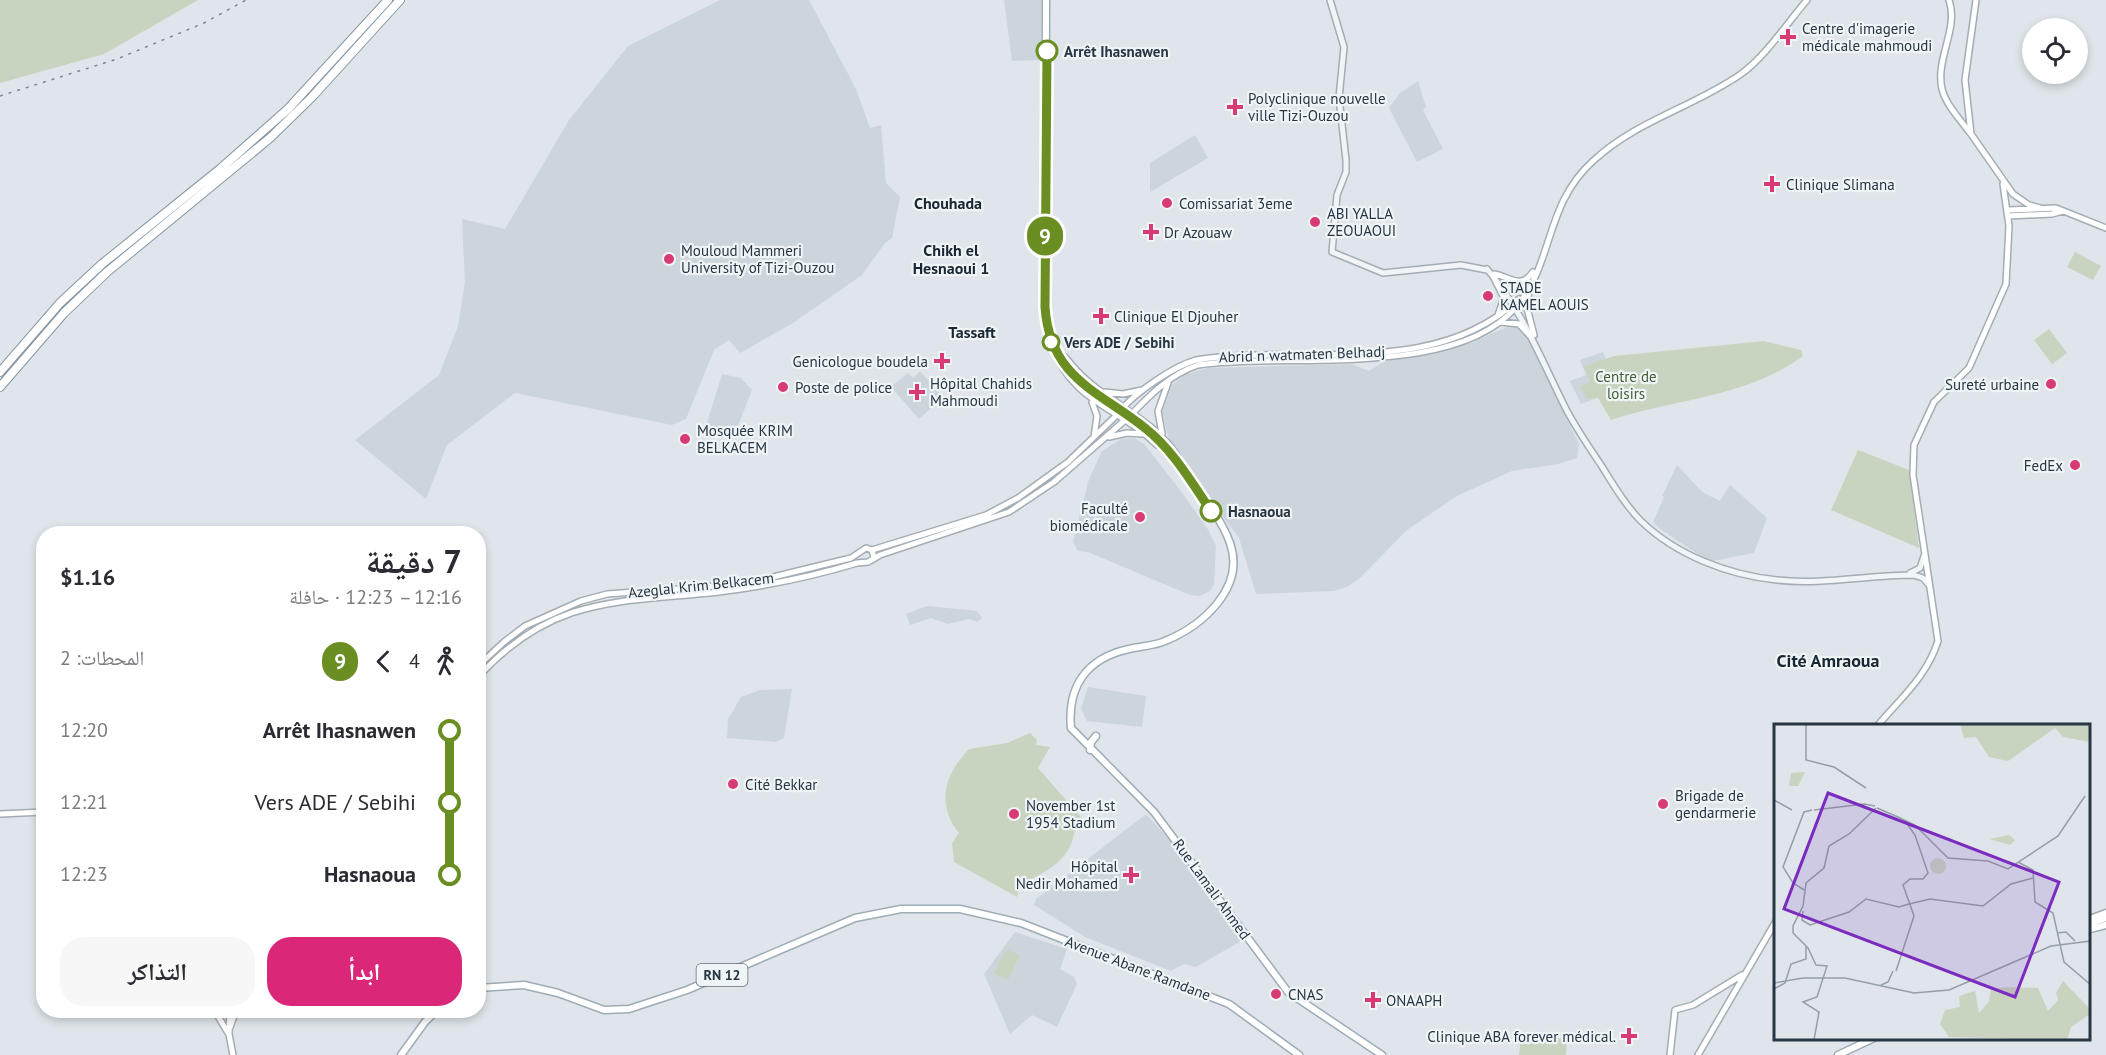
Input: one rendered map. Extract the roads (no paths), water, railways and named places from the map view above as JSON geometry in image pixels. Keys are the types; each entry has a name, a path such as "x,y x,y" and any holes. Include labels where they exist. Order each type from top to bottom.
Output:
{"highway":[{"path":"0,372 60,303 85,280 151,223 229,162 288,109 388,0"},
{"path":"0,387 64,313 107,272 270,138 312,97 400,0"}],"main road":[{"path":"1046,0 1045,307 1051,344 1061,366 1092,400 1123,414 1164,439 1177,455 1184,473"},
{"path":"1533,336 1527,308 1531,283 1564,196 1593,160 1645,123 1742,73 1807,0"},
{"path":"1949,0 1951,14 1943,60 1942,88 1951,107 2003,184 2019,199 2040,208"},
{"path":"1971,134 1965,80 1976,0"},
{"path":"1879,724 1918,682 1932,660 1938,641 1913,475 1914,445 1934,402 1951,387 1974,358 2006,284 2009,226 2003,184"},
{"path":"2008,213 2056,208 2106,228"},
{"path":"2008,213 2028,215 2063,211"},
{"path":"2009,226 2028,215"},
{"path":"1493,275 1518,283 1526,281 1541,261"},
{"path":"864,562 860,554 866,548 872,550 986,515 1002,507 1038,485 1123,414 1188,368 1209,363 1361,359 1420,351 1466,339 1496,321 1504,303 1502,291 1493,275"},
{"name":"Abrid n watmaten Belhadj","path":"1123,414 1152,386 1178,367 1197,360 1381,352 1453,338 1496,321 1515,306 1531,283"},
{"path":"1496,321 1519,324 1533,336"},
{"path":"1051,344 1184,473"},
{"path":"1051,344 1080,382 1145,428 1184,473"},
{"path":"1164,439 1158,411 1161,397 1172,378"},
{"path":"1101,392 1123,393 1152,386"},
{"path":"1092,400 1097,416 1092,440"},
{"path":"486,669 505,650 530,632 575,610 612,602 763,586 868,562 1009,512 1035,496 1102,441 1123,414"},
{"path":"1102,441 1127,432 1146,434"},
{"name":"Rue Lamali Ahmed","path":"1184,473 1221,525 1232,550 1231,577 1217,604 1192,625 1164,641 1116,652 1092,667 1074,689 1070,702 1071,728 1090,750 1154,812 1288,993 1382,1055"},
{"path":"872,550 874,558"},
{"name":"Azeglal Krim Belkacem","path":"486,659 525,626 568,606 607,595 751,581 797,573 860,554"},
{"path":"607,595 612,602"},
{"path":"605,603 607,595"},
{"path":"1090,750 1091,742 1096,736"},
{"path":"0,814 36,813"},
{"name":"Avenue Abane Ramdane","path":"486,987 524,985 558,993 604,1010 629,1009 687,990 855,918 901,909 963,909 1021,923 1229,1004 1299,1055"},
{"path":"2091,919 2106,913"},
{"path":"2091,923 2106,918"},
{"path":"1698,1055 1774,924"},
{"path":"2091,929 2106,925"},
{"path":"1670,1055 1676,1009 1693,1005 1744,975"},
{"path":"220,1018 229,1031"},
{"path":"230,1018 229,1031 233,1055"},
{"path":"229,1031 234,1018"},
{"path":"401,1055 428,1018"},
{"name":"Rue Lamali Ahmed","path":"1360,1040 1377,1055"},
{"path":"1838,1055 1870,1040"},
{"path":"1371,1046 1376,1046 1379,1042"}],"street":[{"path":"1330,0 1344,47 1339,98 1346,160 1346,172 1338,195 1332,252 1367,268 1387,273 1461,266 1487,269 1504,284 1533,336 1566,409 1621,496 1640,519 1676,549 1719,567 1778,580 1903,575 1919,576 1929,587"},
{"path":"1903,575 1920,568 1924,556"}],"railway":[{"path":"0,96 117,59 204,23 246,0"}],"place":[{"name":"Centre d'imagerie médicale mahmoudi","path":"1788,37"},
{"name":"Arrêt Ihasnawen","path":"1047,51"},
{"name":"Polyclinique nouvelle ville Tizi-Ouzou","path":"1235,107"},
{"name":"Clinique Slimana","path":"1772,184"},
{"name":"Comissariat 3eme","path":"1167,203"},
{"name":"ABI YALLA ZEOUAOUI","path":"1315,222"},
{"name":"Dr Azouaw","path":"1151,232"},
{"name":"Mouloud Mammeri University of Tizi-Ouzou","path":"669,259"},
{"name":"STADE KAMEL AOUIS","path":"1488,296"},
{"name":"Clinique El Djouher","path":"1101,316"},
{"name":"Vers ADE / Sebihi","path":"1051,342"},
{"name":"Genicologue boudela","path":"942,361"},
{"name":"Sureté urbaine","path":"2051,384"},
{"name":"Poste de police","path":"783,387"},
{"name":"Hôpital Chahids Mahmoudi","path":"917,392"},
{"name":"Mosquée KRIM BELKACEM","path":"685,439"},
{"name":"FedEx","path":"2075,465"},
{"name":"Hasnaoua","path":"1211,511"},
{"name":"Faculté biomédicale","path":"1140,517"},
{"name":"Cité Bekkar","path":"733,784"},
{"name":"Brigade de gendarmerie","path":"1663,804"},
{"name":"November 1st 1954 Stadium","path":"1014,814"},
{"name":"Hôpital Nedir Mohamed","path":"1131,875"},
{"name":"CNAS","path":"1276,994"},
{"name":"ONAAPH","path":"1373,1000"},
{"name":"Clinique ABA forever médical.","path":"1629,1036"}],"district":[{"name":"Chouhada","path":"948,203"},
{"name":"Chikh el Hesnaoui 1","path":"951,259"},
{"name":"Tassaft","path":"972,332"},
{"name":"Cité Amraoua","path":"1828,660"}],"park label":[{"name":"Centre de loisirs","path":"1626,384"}]}
